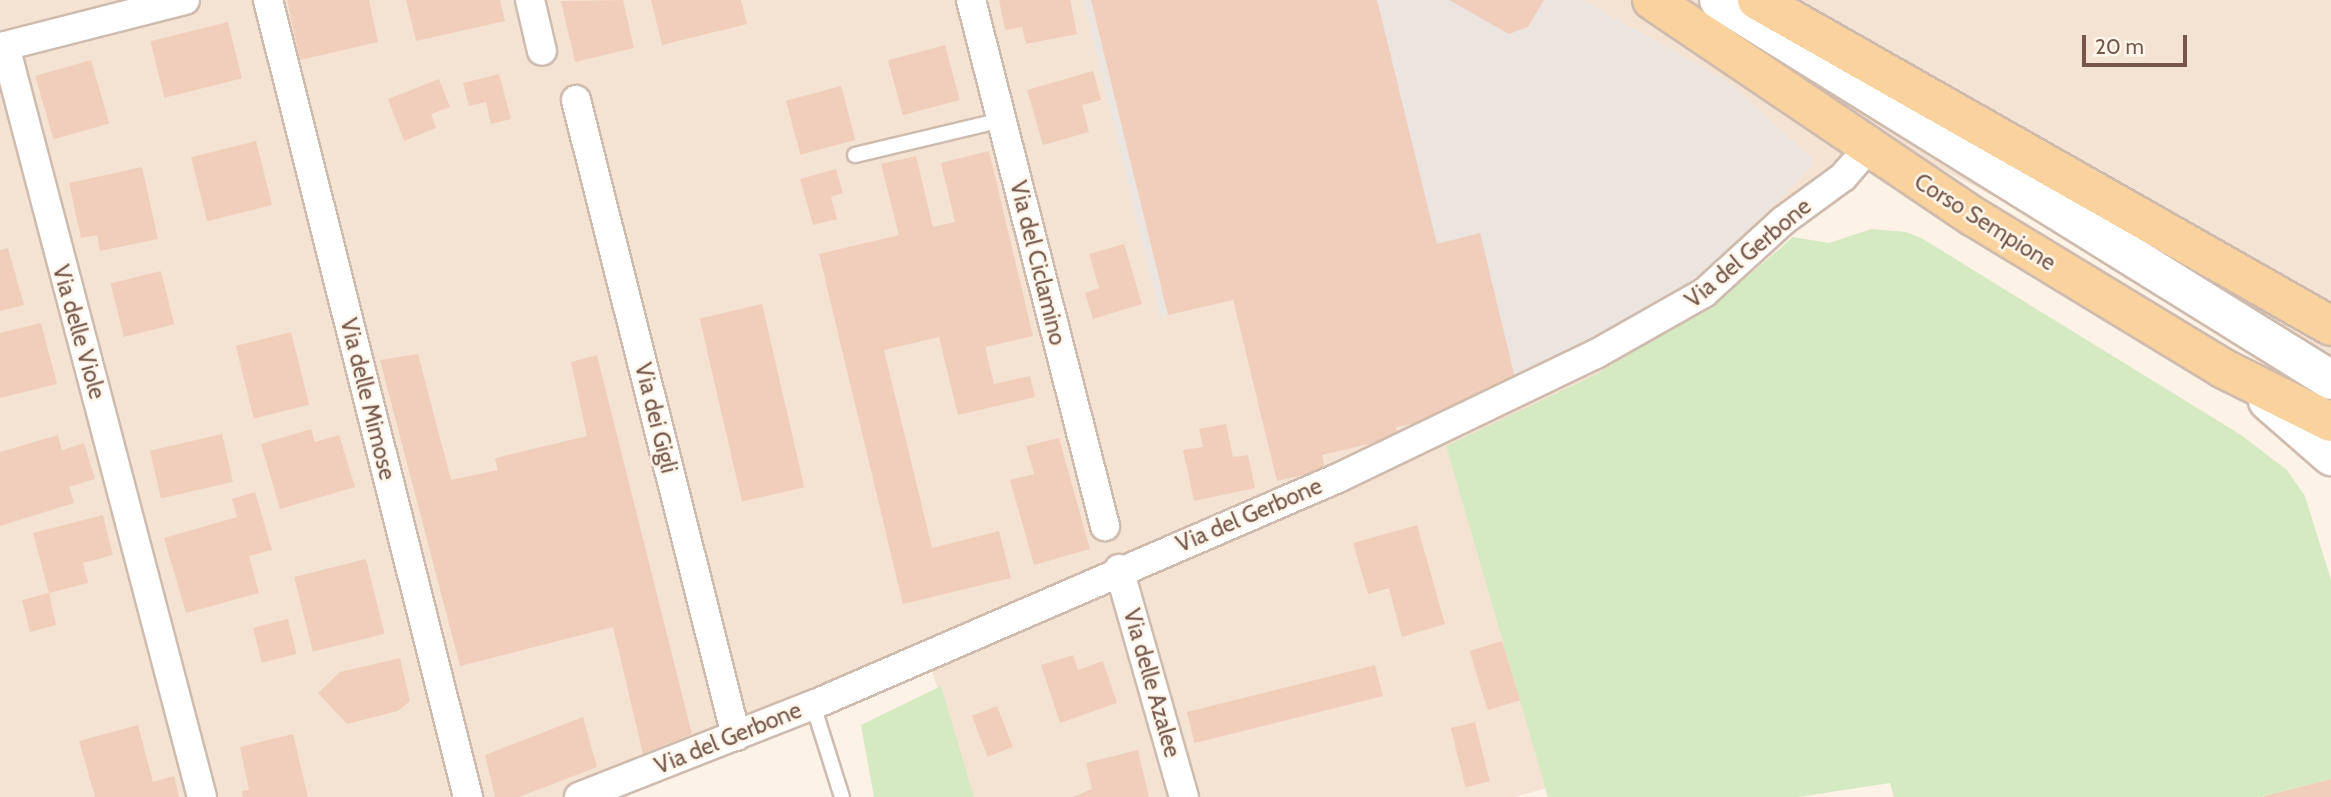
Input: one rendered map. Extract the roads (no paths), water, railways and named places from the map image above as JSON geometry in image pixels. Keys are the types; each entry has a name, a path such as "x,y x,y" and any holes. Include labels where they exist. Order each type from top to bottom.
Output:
{"main road":[{"name":"Corso Sempione","path":"1652,0 1868,148 2224,369 2331,422"},
{"path":"1718,0 1763,16 2331,326"},
{"path":"1763,16 2331,380"},
{"path":"2224,369 2300,425 2331,456"}],"street":[{"name":"Via delle Viole","path":"185,0 5,46 202,797"},
{"name":"Via delle Mimose","path":"268,0 468,797"},
{"path":"530,0 542,51"},
{"name":"Via del Ciclamino","path":"971,0 1105,526"},
{"name":"Via dei Gigli","path":"576,100 736,736"},
{"name":"Via del Gerbone","path":"579,797 813,705 1119,569 1428,438 1668,317 1717,283 1784,220 1843,177 1868,148"},
{"name":"Via delle Azalee","path":"1119,569 1184,797"}],"lane":[{"path":"855,155 1002,120"},
{"path":"813,705 842,797"}]}
